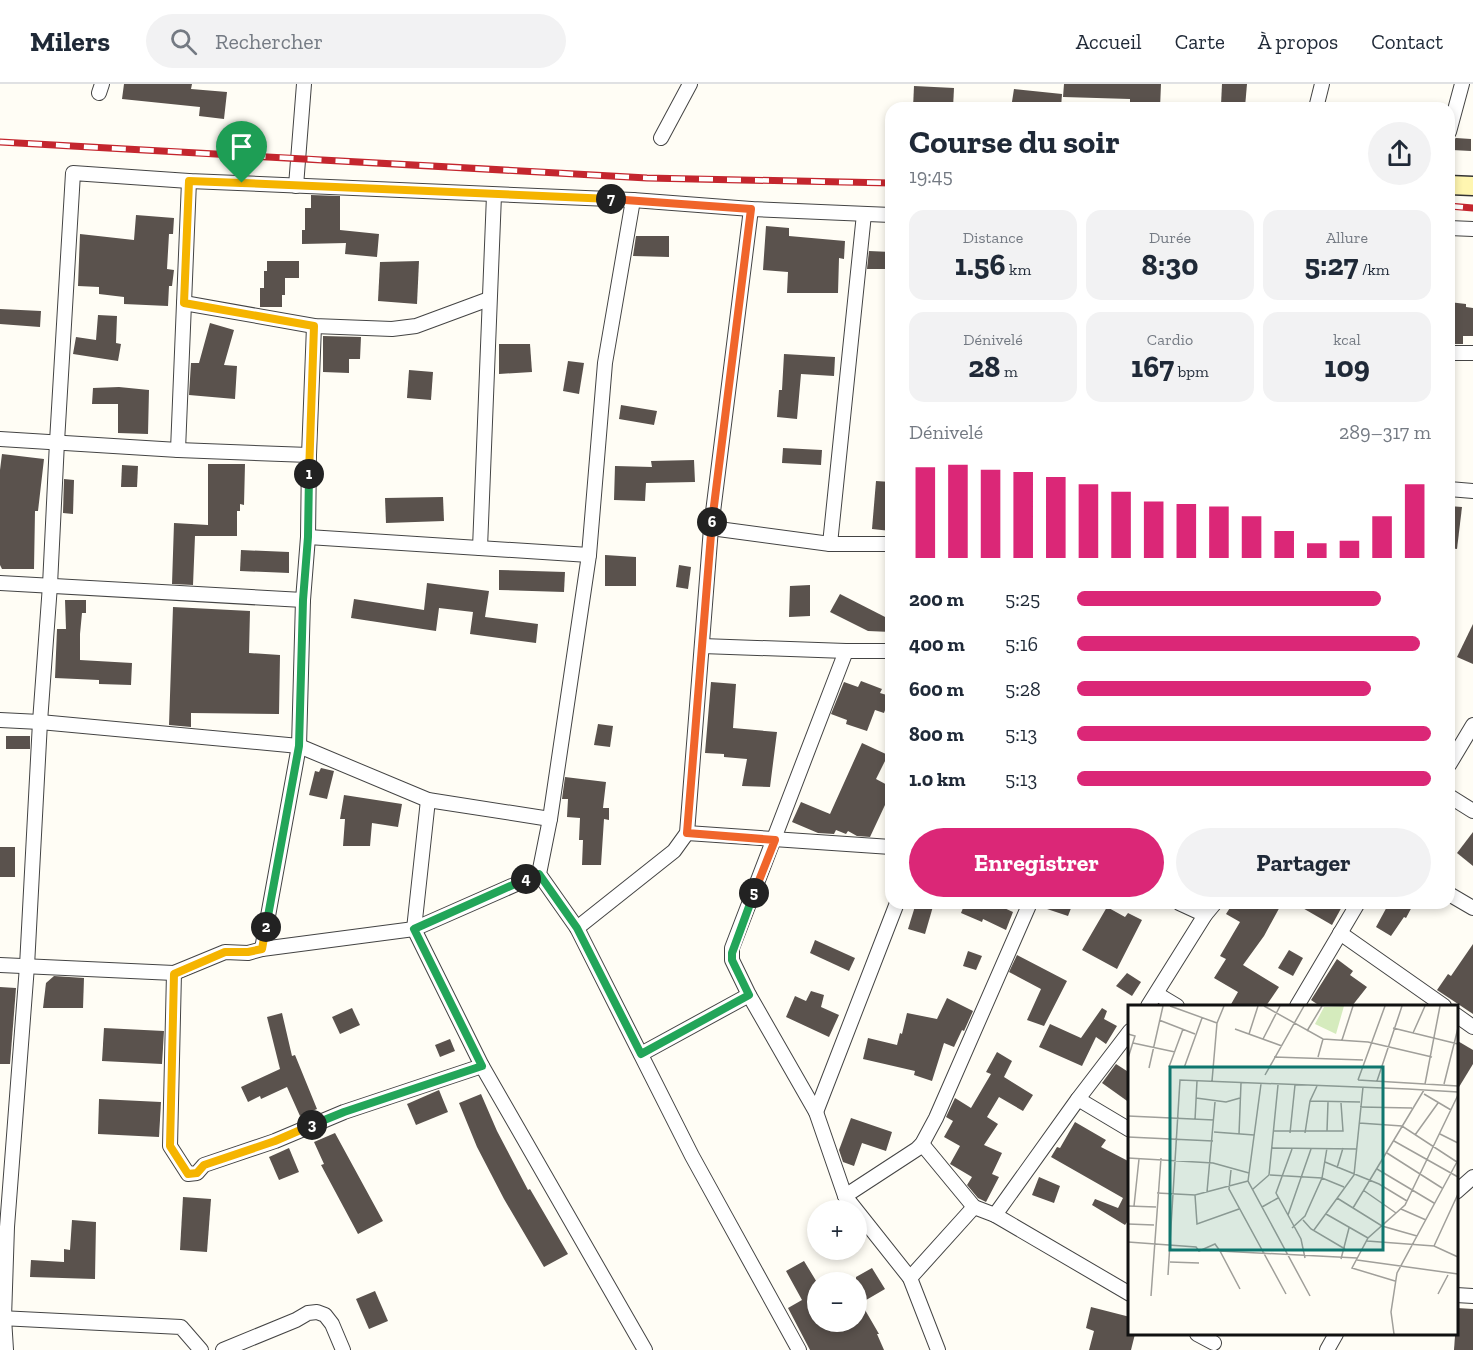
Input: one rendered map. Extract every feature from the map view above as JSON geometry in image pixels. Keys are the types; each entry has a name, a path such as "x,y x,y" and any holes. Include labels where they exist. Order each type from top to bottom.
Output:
{"main road":[{"path":"1455,185 1473,186"}],"street":[{"path":"296,186 304,84"},
{"path":"661,138 690,84"},
{"path":"1318,102 1322,84"},
{"path":"1455,110 1462,84"},
{"path":"6,1350 2,1318 7,1227 27,966 73,173 189,181 633,200 751,209 885,215"},
{"path":"178,450 189,181"},
{"path":"480,548 494,195"},
{"path":"633,200 604,363 589,555 550,819 539,874 577,928 692,1155 799,1350"},
{"path":"577,928 674,851 687,833 711,528 751,209"},
{"path":"830,544 864,214"},
{"path":"1455,228 1473,229"},
{"path":"184,303 314,326 406,328 489,299"},
{"path":"262,949 299,746 314,326"},
{"path":"1455,353 1473,353"},
{"path":"0,439 178,450 309,454"},
{"path":"1455,490 1473,491"},
{"path":"711,528 830,544 885,544"},
{"path":"308,537 589,555"},
{"path":"0,583 303,600"},
{"path":"702,646 885,651"},
{"path":"846,651 732,948 732,960 749,995 816,1112 845,1196 910,1278 938,1350"},
{"path":"0,720 299,746 428,800 550,819"},
{"path":"1455,755 1473,725"},
{"path":"428,800 414,929 482,1066 645,1350"},
{"path":"1455,800 1473,811"},
{"path":"687,833 885,848"},
{"path":"0,965 174,974 225,952 248,952 414,929 539,874"},
{"path":"1455,898 1473,908"},
{"path":"816,1112 895,909"},
{"path":"845,1196 906,1157 922,1144 936,1118 1027,909"},
{"path":"1192,909 1205,915"},
{"path":"1149,1005 1210,909"},
{"path":"1299,1005 1354,909"},
{"path":"1340,933 1443,1005"},
{"path":"174,974 170,1146 188,1174 197,1173 204,1165 275,1141 344,1112 482,1066"},
{"path":"1157,994 1175,1005"},
{"path":"641,1054 749,995"},
{"path":"1458,1016 1473,1027"},
{"path":"995,1215 1128,1034"},
{"path":"1078,1099 1128,1129"},
{"path":"922,1144 974,1207 995,1215 1128,1293"},
{"path":"910,1278 974,1207"},
{"path":"1458,1295 1473,1296"},
{"path":"223,1350 308,1313 317,1312 325,1315 332,1324 343,1350"},
{"path":"2,1318 181,1328 201,1350"},
{"path":"1199,1335 1214,1342"},
{"path":"1327,1350 1335,1335"}],"building":[{"path":"124,84 192,84 191,89 227,92 224,119 199,116 200,107 122,99"},
{"path":"1064,84 1161,84 1160,102 1063,97"},
{"path":"1222,84 1247,84 1245,102 1221,102"},
{"path":"914,86 954,88 953,102 913,102"},
{"path":"1014,89 1062,94 1061,102 1012,102"},
{"path":"1455,139 1471,139 1471,151 1455,150"},
{"path":"311,195 340,196 340,230 379,234 377,257 345,254 346,243 302,244 302,230 305,230 305,208 311,208"},
{"path":"136,215 174,218 173,234 169,234 167,269 174,270 172,286 169,286 168,306 124,304 124,297 99,294 99,287 78,286 80,234 134,240"},
{"path":"766,226 789,228 789,236 845,241 844,259 839,258 838,293 787,293 788,272 763,270"},
{"path":"636,236 669,236 669,257 633,256"},
{"path":"869,251 885,252 885,269 867,269"},
{"path":"267,261 299,261 299,278 285,278 282,307 260,307 260,288 264,288 264,271 267,271"},
{"path":"419,261 417,304 378,301 380,262"},
{"path":"1455,303 1466,304 1466,307 1473,308 1473,336 1463,336 1463,344 1455,344"},
{"path":"0,309 41,311 40,327 0,324"},
{"path":"98,315 117,316 116,343 121,344 118,361 73,354 76,337 96,340"},
{"path":"210,323 234,330 224,365 237,366 235,399 189,395 191,363 199,363"},
{"path":"323,336 361,337 360,359 349,359 349,373 323,372"},
{"path":"499,344 530,344 532,372 499,374"},
{"path":"784,354 835,357 834,376 801,374 797,419 777,417 779,390 782,390"},
{"path":"568,361 584,363 579,394 563,391"},
{"path":"409,370 433,372 431,400 407,398"},
{"path":"119,387 149,390 148,434 118,433 118,404 92,404 93,388"},
{"path":"621,405 657,411 654,425 619,419"},
{"path":"783,448 822,450 821,465 782,463"},
{"path":"2,454 44,459 38,511 35,511 34,569 2,569 0,565"},
{"path":"694,460 695,482 646,483 645,501 614,500 615,466 652,467 651,461"},
{"path":"208,464 245,464 244,505 240,504 240,511 237,511 237,536 195,536 193,585 172,584 174,523 208,525"},
{"path":"122,465 138,466 137,487 121,487"},
{"path":"64,479 74,480 73,514 63,513"},
{"path":"876,481 885,482 885,530 872,529"},
{"path":"443,497 444,521 386,523 385,498"},
{"path":"1455,506 1462,507 1457,549 1455,549"},
{"path":"241,550 289,552 289,573 240,571"},
{"path":"605,555 636,557 636,586 605,586"},
{"path":"679,565 691,567 688,589 676,587"},
{"path":"499,570 565,572 564,592 499,590"},
{"path":"427,583 489,591 485,617 538,624 536,643 470,634 473,612 439,608 436,631 351,618 354,599 424,610"},
{"path":"810,585 810,616 789,617 790,586"},
{"path":"840,594 885,617 885,632 868,631 830,612"},
{"path":"65,600 86,600 86,613 82,613 80,660 132,663 131,685 99,684 99,680 55,678 57,629 66,629"},
{"path":"173,607 250,611 249,653 280,655 279,714 191,713 191,727 169,725"},
{"path":"1473,624 1473,664 1457,657"},
{"path":"861,681 882,689 880,693 885,694 884,713 875,710 867,731 846,724 847,720 831,714 844,682 858,687"},
{"path":"711,682 736,684 733,728 777,732 770,787 742,786 747,759 705,753"},
{"path":"598,724 613,726 610,747 594,745"},
{"path":"6,736 30,736 30,749 6,749"},
{"path":"862,743 885,754 885,761 876,779 885,784 885,805 870,837 857,836 848,831 846,834 836,830 834,834 818,833 792,822 801,802 830,814"},
{"path":"321,768 334,771 327,799 309,795 315,771 319,772"},
{"path":"565,777 606,782 603,808 609,808 609,820 604,819 601,865 582,865 583,840 579,840 580,818 567,817 568,799 562,799"},
{"path":"344,795 402,804 398,827 372,823 370,846 343,846 345,819 340,819"},
{"path":"1473,832 1473,866 1457,853"},
{"path":"0,847 15,847 15,877 0,877"},
{"path":"914,909 932,909 925,934 908,929"},
{"path":"963,909 1006,909 1013,912 1006,930 983,919 982,922 961,913"},
{"path":"1047,909 1071,909 1068,916"},
{"path":"1106,909 1111,909 1125,917 1128,913 1142,920 1117,969 1082,950"},
{"path":"1229,909 1279,909 1264,936 1243,965 1279,987 1267,1005 1231,1005 1238,992 1214,978 1226,959 1220,956 1240,922 1226,914"},
{"path":"1304,909 1341,909 1332,925"},
{"path":"1386,909 1411,909 1391,936 1376,927"},
{"path":"815,940 855,958 849,971 810,953"},
{"path":"1473,944 1473,1014 1437,990 1448,974 1451,976"},
{"path":"1289,950 1303,958 1293,976 1278,968"},
{"path":"968,951 982,956 976,970 963,966"},
{"path":"1017,955 1067,981 1044,1026 1027,1020 1041,989 1009,972"},
{"path":"1337,959 1353,971 1350,975 1367,987 1353,1005 1318,1005 1311,1000"},
{"path":"1127,973 1141,982 1132,996 1116,986"},
{"path":"54,976 84,978 83,1008 43,1008 46,983"},
{"path":"0,987 16,988 10,1064 0,1064"},
{"path":"811,991 824,995 821,1007 839,1015 829,1037 786,1017 795,996 806,1001"},
{"path":"947,998 973,1011 954,1047 944,1043 932,1081 914,1075 915,1071 863,1059 868,1038 897,1045 907,1013 937,1019"},
{"path":"352,1008 360,1025 340,1034 332,1017"},
{"path":"1102,1008 1107,1011 1104,1019 1117,1026 1106,1044 1096,1037 1082,1066 1039,1047 1050,1024 1081,1038"},
{"path":"282,1013 292,1056 295,1055 317,1109 300,1116 287,1087 261,1099 260,1096 248,1102 241,1087 280,1069 267,1017"},
{"path":"104,1028 164,1031 162,1064 102,1061"},
{"path":"450,1039 455,1051 440,1057 435,1045"},
{"path":"1458,1041 1473,1050 1473,1064 1458,1089"},
{"path":"997,1052 1012,1061 1004,1077 1033,1095 1023,1111 999,1097 987,1117 998,1124 984,1145 1002,1153 992,1174 999,1177 986,1202 978,1198 967,1185 972,1177 950,1164 960,1146 944,1137 953,1121 946,1117 955,1098 971,1108 991,1074 986,1072"},
{"path":"1116,1064 1128,1072 1128,1102 1102,1083"},
{"path":"439,1090 448,1112 416,1125 407,1104"},
{"path":"481,1094 497,1131 528,1190 530,1189 568,1254 544,1267 477,1147 459,1103"},
{"path":"99,1099 161,1102 159,1137 98,1134"},
{"path":"851,1118 892,1132 886,1151 862,1143 854,1166 843,1162 839,1150"},
{"path":"1075,1122 1106,1140 1101,1147 1128,1161 1128,1221 1125,1225 1092,1205 1095,1199 1118,1208 1123,1198 1051,1157 1057,1147 1060,1148"},
{"path":"335,1133 383,1221 358,1234 321,1165 324,1164 314,1142"},
{"path":"289,1148 299,1172 279,1180 269,1157"},
{"path":"1039,1177 1060,1186 1054,1203 1032,1195"},
{"path":"183,1197 211,1199 207,1252 180,1250"},
{"path":"72,1220 96,1222 95,1279 30,1277 31,1260 64,1262 64,1249 70,1250"},
{"path":"804,1261 811,1272 807,1272 807,1332 867,1332 867,1313 879,1334 877,1334 884,1350 810,1350 788,1308 802,1300 786,1271"},
{"path":"872,1268 885,1289 867,1300 867,1272 865,1272"},
{"path":"375,1291 388,1321 369,1329 356,1299"},
{"path":"1091,1307 1128,1316 1128,1335 1135,1335 1131,1350 1089,1350 1094,1331 1086,1328"},
{"path":"1458,1308 1473,1309 1473,1350 1454,1350 1455,1335 1458,1335"}],"railway":[{"path":"0,142 647,178 885,183"},
{"path":"1455,206 1473,208"}],"route":[{"path":"189,181 242,183 633,200 751,209 711,528 687,833 775,840 732,948 732,960 749,995 641,1054 577,928 539,874 414,929 482,1066 344,1112 275,1141 204,1165 197,1173 188,1174 170,1146 174,974 225,952 248,952 262,949 299,746 314,326 184,303 189,181"}]}
